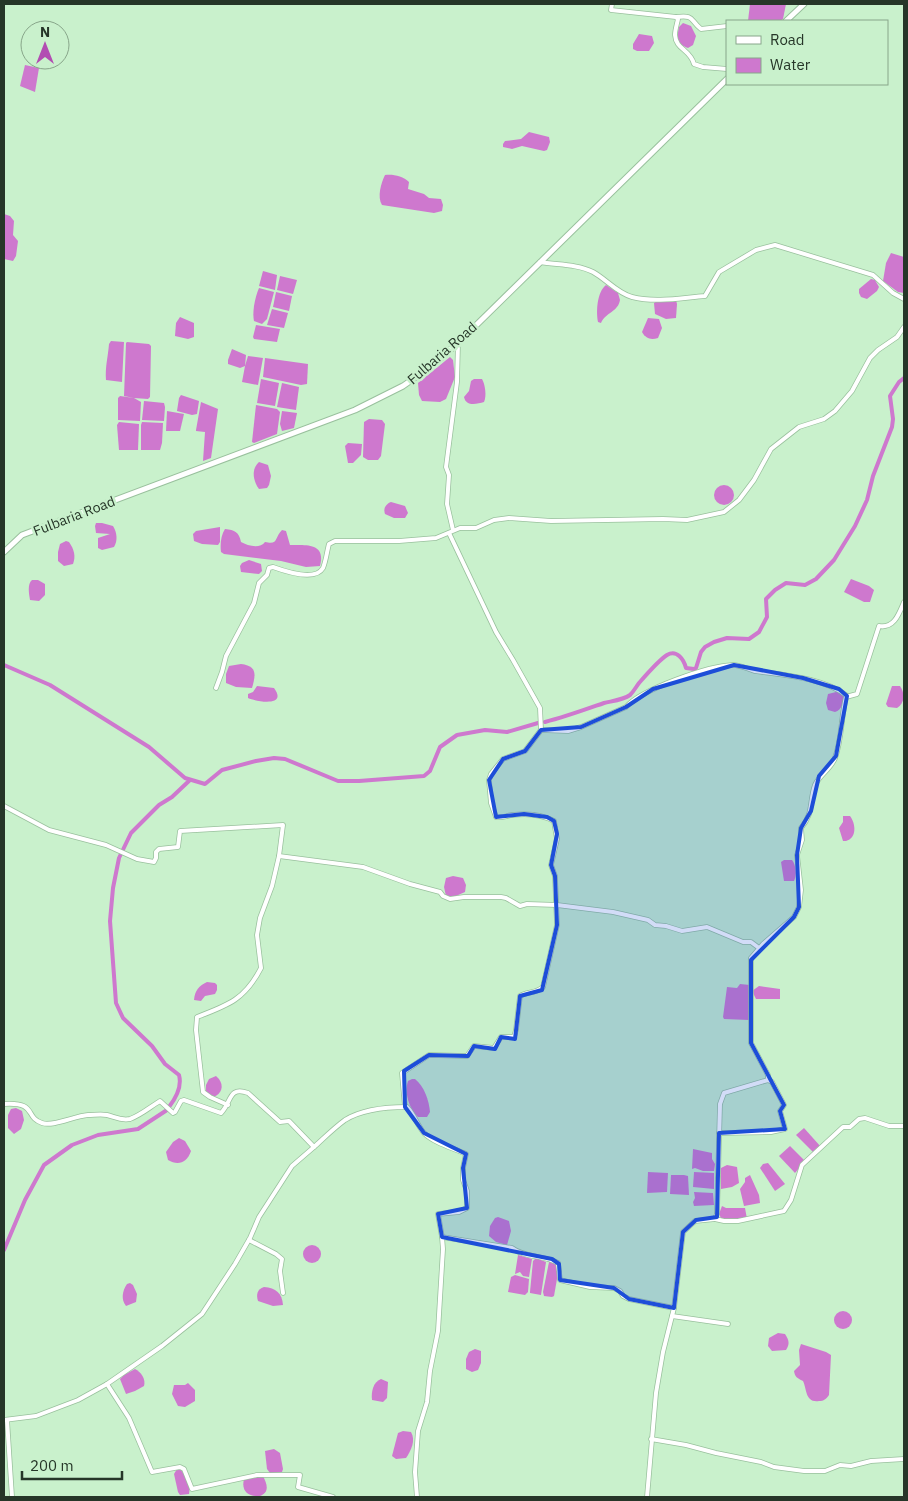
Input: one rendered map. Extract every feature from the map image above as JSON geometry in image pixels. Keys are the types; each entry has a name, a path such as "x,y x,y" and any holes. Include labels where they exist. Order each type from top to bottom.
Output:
{"main road":[{"path":"787,20 804,4"},
{"name":"Fulbaria Road","path":"4,552 22,535 373,402 403,386 458,343 726,81"}],"street":[{"path":"612,4 612,10 686,16 693,18 701,28 726,26"},
{"path":"676,16 678,19 675,35 677,44 690,54 694,64 726,70"},
{"path":"540,262 586,269 630,297 648,300 667,299 705,296 716,275 720,272 756,250 775,245 873,276 893,293 904,299"},
{"path":"216,688 226,656 254,603 259,582 267,574 269,568 273,567 298,574 317,573 322,569 329,544 335,541 399,541 436,538 460,528 476,528 494,520 509,518 551,521 663,518 687,520 724,512 739,500 754,480 771,449 799,427 824,419 835,411 852,391 870,358 897,337 904,328"},
{"path":"405,1107 402,1073 417,1062 429,1055 467,1056 474,1046 494,1048 501,1037 511,1038 514,1036 520,996 540,991 543,987 557,925 556,876 550,865 557,839 554,820 539,815 524,814 502,818 496,817 491,803 489,780 494,768 503,759 525,751 541,730 540,708 496,632 451,531 447,504 449,474 446,467 457,382 458,343"},
{"path":"541,730 568,730 581,727 626,707 653,689 693,674 734,665 803,678 838,689 847,696 857,694 879,626 888,627 892,624 900,613 904,602"},
{"path":"768,1080 768,1074 751,1043 752,955 794,917 799,906 800,890 797,855 802,840 801,828 807,822 811,811 812,797 820,776 832,766 836,756 842,714 847,696"},
{"path":"4,806 49,830 106,845 146,862 154,862 156,852 159,850 178,847 180,831 283,825 279,856 272,886 260,918 257,935 261,968 244,994 225,1006 197,1017 196,1030 203,1092 228,1105"},
{"path":"279,856 364,867 410,884 440,892 450,900 464,897 506,898 520,906 528,904 557,905 629,914 648,920 655,925 682,931 707,927 743,942 750,942 759,948"},
{"path":"716,1219 718,1110 724,1093 768,1080"},
{"path":"719,1133 763,1132 785,1129 780,1111 784,1105 772,1082 768,1080"},
{"path":"4,1104 21,1104 28,1108 33,1117 41,1123 50,1124 86,1115 105,1115 119,1119 130,1118 160,1101 173,1113 181,1101 184,1100 221,1113 235,1092 248,1093 280,1122 289,1121 314,1147"},
{"path":"12,1497 6,1420 36,1416 78,1400 107,1384 162,1346 202,1314 249,1240 259,1217 292,1166 346,1120 372,1111 405,1107 412,1112 424,1133 466,1154 463,1180 467,1191 467,1208 459,1212 438,1214 442,1237 438,1331 430,1371 427,1402 418,1431 414,1472 417,1497"},
{"path":"647,1497 651,1439 663,1352 674,1308 682,1232 695,1221 716,1219 738,1221 784,1211 791,1200 802,1165 843,1127 850,1126 859,1119 866,1118 889,1126 904,1126"},
{"path":"442,1237 512,1248 518,1252 552,1260 558,1263 560,1280 590,1287 614,1288 629,1299 674,1308"},
{"path":"249,1240 276,1254 282,1260 280,1271 283,1293"},
{"path":"672,1316 728,1324"},
{"path":"107,1384 129,1418 152,1472 175,1468 184,1469 192,1489 257,1475 300,1475 298,1487 333,1497"},
{"path":"651,1439 761,1462 774,1467 804,1470 825,1471 840,1465 851,1466 878,1460 904,1459"}],"highlighted area":[{"path":"734,665 803,678 839,689 847,696 836,756 819,776 811,811 801,828 797,855 799,907 794,917 751,960 751,1043 784,1105 780,1111 785,1129 719,1133 717,1217 696,1220 683,1232 674,1308 629,1299 614,1288 560,1280 559,1264 552,1259 442,1237 438,1214 467,1208 463,1168 466,1154 424,1133 405,1107 404,1071 429,1055 468,1056 474,1046 495,1049 501,1037 515,1039 520,996 542,990 557,925 555,876 551,865 557,834 554,821 547,817 524,814 496,817 489,780 503,759 525,751 541,730 581,727 626,707 653,689"}],"water":[{"path":"750,4 786,4 782,20 748,20"},
{"path":"683,23 691,26 696,36 693,45 688,48 678,40 679,27"},
{"path":"639,34 652,36 654,43 649,51 633,49 633,44"},
{"path":"24,70 39,70 35,92 20,86"},
{"path":"529,132 549,137 550,142 547,150 522,146 512,149 503,147 505,141 521,139"},
{"path":"385,175 401,177 409,182 408,189 424,194 429,198 441,199 442,211 434,213 382,205 380,194"},
{"path":"4,214 10,216 14,221 13,235 18,241 16,256 13,261 4,259"},
{"path":"891,253 904,257 904,293 898,292 883,281 886,263"},
{"path":"263,271 277,275 275,290 259,286"},
{"path":"280,276 297,280 293,294 277,290"},
{"path":"871,279 875,280 879,287 877,291 867,299 861,297 859,289"},
{"path":"606,285 618,293 620,300 617,307 601,323 598,322 598,302 601,292"},
{"path":"259,288 274,292 267,319 262,324 254,321 253,317 254,304"},
{"path":"276,292 292,296 289,311 273,307"},
{"path":"676,300 676,318 666,319 655,314 654,303 657,301"},
{"path":"272,309 288,313 284,328 267,325"},
{"path":"180,317 194,323 194,337 188,339 175,336 176,323"},
{"path":"648,318 659,319 662,328 658,338 649,338 642,332"},
{"path":"256,325 280,329 277,342 254,339"},
{"path":"111,341 124,342 122,382 106,380 106,366"},
{"path":"127,342 149,344 151,346 150,397 148,399 124,396"},
{"path":"232,349 246,355 245,366 240,368 228,364"},
{"path":"248,356 263,358 258,385 242,382"},
{"path":"450,357 453,360 455,377 446,399 440,402 422,401 419,395 418,383"},
{"path":"265,358 308,364 307,384 301,385 263,377"},
{"path":"261,379 279,383 275,406 257,403"},
{"path":"482,379 485,387 485,399 484,402 469,404 464,397 469,391 471,381"},
{"path":"282,383 299,387 296,410 277,407"},
{"path":"181,395 199,401 197,414 192,415 177,411"},
{"path":"120,396 134,398 141,402 140,421 118,420 118,398"},
{"path":"144,401 164,403 164,421 142,420"},
{"path":"201,402 218,409 211,458 203,461 205,432 196,431"},
{"path":"256,405 277,409 280,412 277,434 254,443 252,442"},
{"path":"167,411 184,414 180,431 166,431"},
{"path":"282,411 297,413 294,428 282,431 280,424"},
{"path":"369,419 382,420 385,424 381,456 378,460 368,460 363,457 364,422"},
{"path":"119,422 139,424 138,450 119,450 117,425"},
{"path":"142,422 163,423 160,450 141,450"},
{"path":"348,443 362,444 361,455 353,463 348,463 345,446"},
{"path":"259,462 268,465 271,476 267,488 259,489 255,482 254,472"},
{"path":"724,485 731,488 734,495 731,502 724,505 717,502 714,495 717,488"},
{"path":"391,502 405,506 408,513 405,518 394,518 385,514 385,506"},
{"path":"96,523 113,526 116,536 114,547 102,550 98,548 98,538 110,534 96,533"},
{"path":"220,527 220,542 218,545 202,544 194,541 193,534 196,531"},
{"path":"225,529 236,532 241,542 254,546 260,546 265,542 272,543 282,530 286,531 290,545 309,546 318,549 321,558 320,566 306,567 281,561 224,554 221,552 221,546"},
{"path":"66,541 72,547 74,558 73,564 64,566 58,561 58,552 60,544"},
{"path":"249,560 261,564 262,571 259,574 241,572 240,566 242,563"},
{"path":"851,579 874,590 870,602 864,602 844,592"},
{"path":"32,580 38,580 45,584 45,595 39,601 30,600 29,587"},
{"path":"241,664 250,667 254,671 252,688 236,687 226,683 226,674 229,666"},
{"path":"257,686 274,688 277,698 274,701 264,702 248,698 248,694 253,692"},
{"path":"892,686 900,686 903,692 903,701 897,708 888,707 886,704"},
{"path":"836,692 843,695 843,700 841,708 835,712 828,710 826,703 828,694"},
{"path":"843,816 850,816 854,827 854,834 846,841 843,841 839,828 843,822"},
{"path":"792,860 793,862 796,873 794,881 784,881 781,862"},
{"path":"453,876 463,878 466,885 465,892 456,896 446,896 444,887 446,878"},
{"path":"207,982 217,985 215,994 205,996 201,1001 194,1000 198,989"},
{"path":"740,984 750,985 749,1020 724,1019 727,987 737,988"},
{"path":"759,986 780,989 780,999 756,999 752,991"},
{"path":"216,1076 221,1082 222,1087 220,1092 213,1097 206,1092 206,1085 209,1079"},
{"path":"415,1079 421,1085 426,1094 430,1112 427,1117 418,1117 410,1105 407,1085 408,1081"},
{"path":"16,1108 22,1111 24,1120 21,1129 14,1134 8,1128 8,1115 11,1109"},
{"path":"804,1128 821,1147 813,1152 796,1135"},
{"path":"179,1138 185,1141 191,1151 185,1161 175,1163 168,1160 166,1152 173,1142"},
{"path":"790,1146 805,1161 795,1173 779,1156"},
{"path":"693,1149 712,1153 712,1159 715,1164 714,1171 692,1169"},
{"path":"768,1163 785,1184 775,1191 760,1168 763,1164"},
{"path":"727,1165 737,1167 739,1183 732,1187 721,1189 721,1168"},
{"path":"648,1172 668,1173 667,1192 647,1193"},
{"path":"694,1172 714,1173 714,1189 693,1187"},
{"path":"671,1175 688,1176 689,1195 670,1194"},
{"path":"750,1175 759,1195 760,1203 744,1206 740,1189 745,1182 745,1178"},
{"path":"694,1192 713,1193 714,1205 694,1206"},
{"path":"722,1206 726,1208 745,1208 747,1219 722,1220 719,1214"},
{"path":"498,1217 509,1221 511,1231 507,1245 496,1242 489,1236 490,1226 495,1218"},
{"path":"312,1245 318,1248 321,1254 318,1260 312,1263 306,1260 303,1254 306,1248"},
{"path":"518,1255 532,1259 529,1277 523,1276 520,1272 515,1274"},
{"path":"536,1258 546,1262 541,1295 530,1293 533,1261"},
{"path":"549,1262 557,1263 557,1279 554,1296 552,1297 544,1296 543,1292"},
{"path":"515,1275 529,1279 528,1292 525,1295 508,1292 511,1277"},
{"path":"130,1283 137,1294 136,1302 126,1306 123,1301 123,1292 127,1284"},
{"path":"264,1287 278,1292 283,1305 273,1306 258,1301 258,1292"},
{"path":"843,1311 849,1314 852,1320 849,1326 843,1329 837,1326 834,1320 837,1314"},
{"path":"778,1333 785,1334 788,1346 786,1350 772,1351 768,1346 769,1338"},
{"path":"801,1344 831,1355 829,1395 824,1400 811,1400 807,1395 803,1381 795,1375 794,1371 800,1365 799,1350"},
{"path":"475,1349 481,1351 481,1363 478,1370 472,1372 466,1369 466,1359 469,1352"},
{"path":"135,1369 142,1376 144,1386 126,1394 120,1379"},
{"path":"381,1379 388,1382 387,1398 383,1402 372,1400 373,1388 376,1382"},
{"path":"188,1383 195,1390 195,1401 185,1407 178,1406 172,1394 174,1385 185,1385"},
{"path":"403,1431 411,1432 413,1438 412,1445 406,1458 396,1459 392,1456 398,1433"},
{"path":"274,1449 280,1453 282,1472 270,1473 267,1469 265,1451"},
{"path":"177,1469 180,1469 186,1477 189,1494 180,1495 178,1492 174,1474"},
{"path":"259,1475 263,1476 266,1482 267,1488 265,1492 260,1496 249,1494 244,1487 244,1479"}],"waterway":[{"path":"545,722 627,697 656,664 667,655 677,654 684,662 686,668 696,668 701,652 705,647 727,638 749,639 759,632 767,617 766,599 775,590 786,583 805,585 816,579 834,560 855,526 867,500 873,476 892,427 893,419 890,396 904,378"},
{"path":"4,665 50,685 149,747 185,778 205,784 222,770 274,758 285,759 338,781 424,776 430,771 440,747 457,735 485,730 507,732 538,723"},
{"path":"169,1107 178,1092 179,1075 165,1064 152,1046 123,1018 116,1003 110,921 113,888 119,858 131,833 159,805 172,797 190,780"},
{"path":"4,1250 25,1200 44,1165 72,1145 98,1135 138,1129 167,1110"}]}
